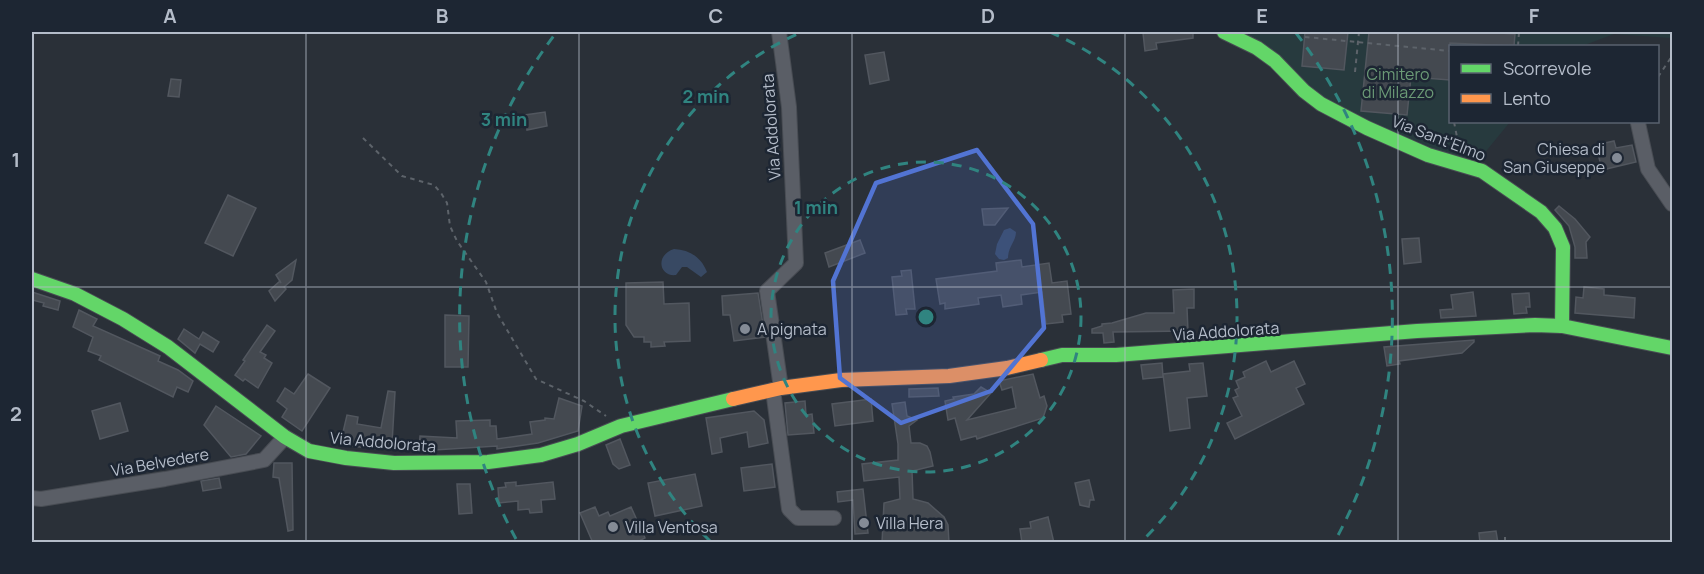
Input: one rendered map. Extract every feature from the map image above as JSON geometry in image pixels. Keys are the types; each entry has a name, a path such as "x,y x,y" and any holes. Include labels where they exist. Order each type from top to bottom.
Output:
{"street":[{"name":"Via Addolorata","path":"779,32 789,107 796,263 767,291 789,509 798,518 834,518"},
{"name":"Via Sant'Elmo","path":"1224,32 1257,48 1275,61 1304,91 1321,104 1367,128 1428,154 1482,171 1540,212 1555,228 1563,247 1562,326"},
{"path":"1638,123 1648,169 1672,204"},
{"name":"Via Addolorata","path":"32,279 75,294 123,319 159,342 285,437 309,451 394,463 452,464 541,455 578,444 621,426 777,389 841,380 949,376 1007,368 1062,355 1128,355 1417,331 1535,325 1562,326 1672,348"},
{"name":"Via Belvedere","path":"32,498 41,499 165,479 264,460 285,437"}],"path":[{"path":"1355,72 1359,32"},
{"path":"1305,37 1449,51"},
{"path":"1659,76 1672,56"},
{"path":"1454,123 1461,158 1460,164"},
{"path":"363,138 402,176 434,185 441,193 447,203 450,226 457,241 486,282 497,313 536,379 584,401 621,426"},
{"path":"1505,537 1505,543"}],"highlighted area":[{"path":"977,150 1033,224 1044,328 991,391 901,423 840,378 833,281 876,183"}],"green space":[{"name":"Cimitero di Milazzo","path":"1231,32 1670,32 1670,38 1614,34 1585,45 1449,45 1449,123 1509,123 1478,161 1474,157 1451,158 1343,113"}],"water":[{"path":"1010,228 1016,232 1008,258 999,259 995,254 997,244 1004,230"},
{"path":"674,249 694,255 702,262 707,272 701,277 687,267 682,267 676,275 666,273 662,260 668,252"}],"building":[{"path":"1193,32 1193,38 1156,43 1157,49 1145,51 1143,33"},
{"path":"1305,32 1348,32 1344,70 1302,66"},
{"path":"1369,32 1515,34 1514,45 1450,43 1449,80 1411,77 1407,115 1361,111"},
{"path":"884,52 889,80 870,84 865,55"},
{"path":"171,79 181,80 179,97 168,96"},
{"path":"545,112 547,126 527,130 525,115"},
{"name":"Chiesa di San Giuseppe","path":"1614,141 1616,148 1632,145 1636,162 1602,170 1596,145"},
{"path":"228,195 256,208 233,256 205,243"},
{"path":"1559,206 1575,219 1590,237 1586,242 1587,258 1575,258 1575,247 1569,226 1555,210"},
{"path":"1008,208 995,225 984,225 982,209"},
{"path":"1419,238 1421,262 1404,264 1402,239"},
{"path":"860,240 865,253 829,267 825,253"},
{"path":"296,260 292,280 284,287 286,289 275,301 269,291 280,281 276,275"},
{"path":"1021,260 1022,267 1049,263 1052,283 1067,281 1071,314 1062,315 1063,322 1046,324 1042,292 1021,295 1022,304 1003,307 1001,295 978,298 979,304 945,309 945,303 940,304 936,279 997,271 996,263"},
{"path":"911,270 915,309 906,309 907,314 896,315 892,277 902,276 901,271"},
{"path":"663,282 664,304 689,303 690,341 664,342 665,346 651,347 651,342 644,342 644,337 634,337 626,325 626,283"},
{"path":"1584,287 1604,289 1604,295 1635,298 1634,318 1575,313 1576,297 1583,298"},
{"path":"1194,289 1194,308 1187,308 1188,331 1113,332 1114,342 1104,343 1103,333 1092,333 1092,329 1102,324 1146,313 1174,313 1173,290"},
{"path":"32,292 60,301 58,310 32,300"},
{"path":"1473,292 1476,316 1441,318 1440,310 1453,309 1451,295"},
{"path":"758,293 765,337 734,341 730,315 723,315 722,296"},
{"path":"1529,293 1530,307 1526,307 1527,313 1514,314 1512,294"},
{"path":"79,310 97,319 93,326 160,356 158,361 178,370 193,381 188,392 177,387 173,397 99,360 101,356 88,351 93,337 73,327"},
{"path":"445,315 469,316 468,367 445,367"},
{"path":"267,325 275,331 260,352 266,355 264,358 272,363 258,388 235,375"},
{"path":"184,329 199,339 203,332 219,342 213,352 200,344 195,353 178,339"},
{"path":"1474,340 1462,353 1399,361 1400,364 1387,366 1384,347"},
{"path":"1266,361 1271,372 1294,361 1305,384 1296,388 1304,404 1235,439 1227,423 1242,416 1233,398 1238,396 1235,390 1239,388 1236,381 1245,377 1243,372"},
{"path":"1162,363 1163,377 1143,379 1141,365"},
{"path":"1203,363 1207,396 1187,398 1190,428 1170,431 1163,374 1190,371 1189,364"},
{"path":"308,374 330,388 302,431 282,417 287,409 277,401 285,388 294,394"},
{"path":"1033,374 1040,398 1044,396 1047,406 1043,418 977,439 976,436 961,440 955,418 948,420 945,401 954,399 953,397 974,394 981,387 991,393 967,420 1016,408 1012,387 1002,390 999,381"},
{"path":"938,388 939,396 909,397 909,389"},
{"path":"388,391 395,392 392,444 381,442 380,449 340,445 347,415 358,417 357,424 381,428"},
{"path":"559,398 582,406 578,431 538,443 497,449 497,446 419,451 420,436 457,438 456,421 490,420 490,426 496,426 497,439 532,434 530,422 545,420 545,418 554,419"},
{"path":"871,399 873,421 835,426 832,404"},
{"path":"805,401 806,415 812,414 814,433 788,435 785,403"},
{"path":"905,402 907,416 917,420 909,426 911,443 927,446 933,466 912,471 913,499 928,503 944,517 948,525 949,543 882,543 884,503 900,499 899,477 864,481 862,464 898,460 892,404"},
{"path":"120,403 128,431 100,439 92,411"},
{"path":"216,406 261,436 246,454 231,457 204,425"},
{"path":"754,411 764,420 768,443 749,447 747,432 720,438 722,452 712,454 706,418"},
{"path":"620,439 630,465 619,469 613,464 606,445"},
{"path":"274,463 292,463 293,530 288,531 279,478 273,477"},
{"path":"772,464 775,487 744,491 741,468"},
{"path":"695,474 702,506 655,516 648,483"},
{"path":"219,478 221,488 203,491 201,481"},
{"path":"1089,480 1094,500 1090,500 1089,507 1080,505 1075,483"},
{"path":"516,482 516,486 553,482 555,499 541,500 542,512 530,513 529,509 518,510 518,501 499,503 498,488 506,487 505,483"},
{"path":"457,484 470,484 472,513 459,514"},
{"path":"863,489 868,533 855,534 853,500 838,502 837,492"},
{"name":"Villa Ventosa","path":"595,507 599,516 608,512 610,516 631,507 645,538 635,543 593,543 580,513"},
{"path":"1048,517 1054,543 1022,543 1020,529 1031,528 1030,522"},
{"path":"1496,531 1498,543 1480,543 1479,533"}],"traffic: fast":[{"path":"1224,32 1257,48 1275,61 1304,91 1321,104 1367,128 1428,155 1482,171 1541,212 1555,228 1563,247 1562,326"},
{"path":"32,279 75,294 123,319 168,347 285,437 309,451 346,458 394,463 488,462 541,455 578,444 621,426 733,399"},
{"path":"1041,360 1062,355 1116,355 1417,331 1535,325 1562,326 1672,348"}],"traffic: slow":[{"path":"733,399 781,388 841,380 949,376 1007,368 1041,360"}],"place":[{"name":"Chiesa di San Giuseppe","path":"1617,158"},
{"name":"A pignata","path":"745,329"},
{"name":"Villa Hera","path":"864,523"},
{"name":"Villa Ventosa","path":"613,527"}]}
